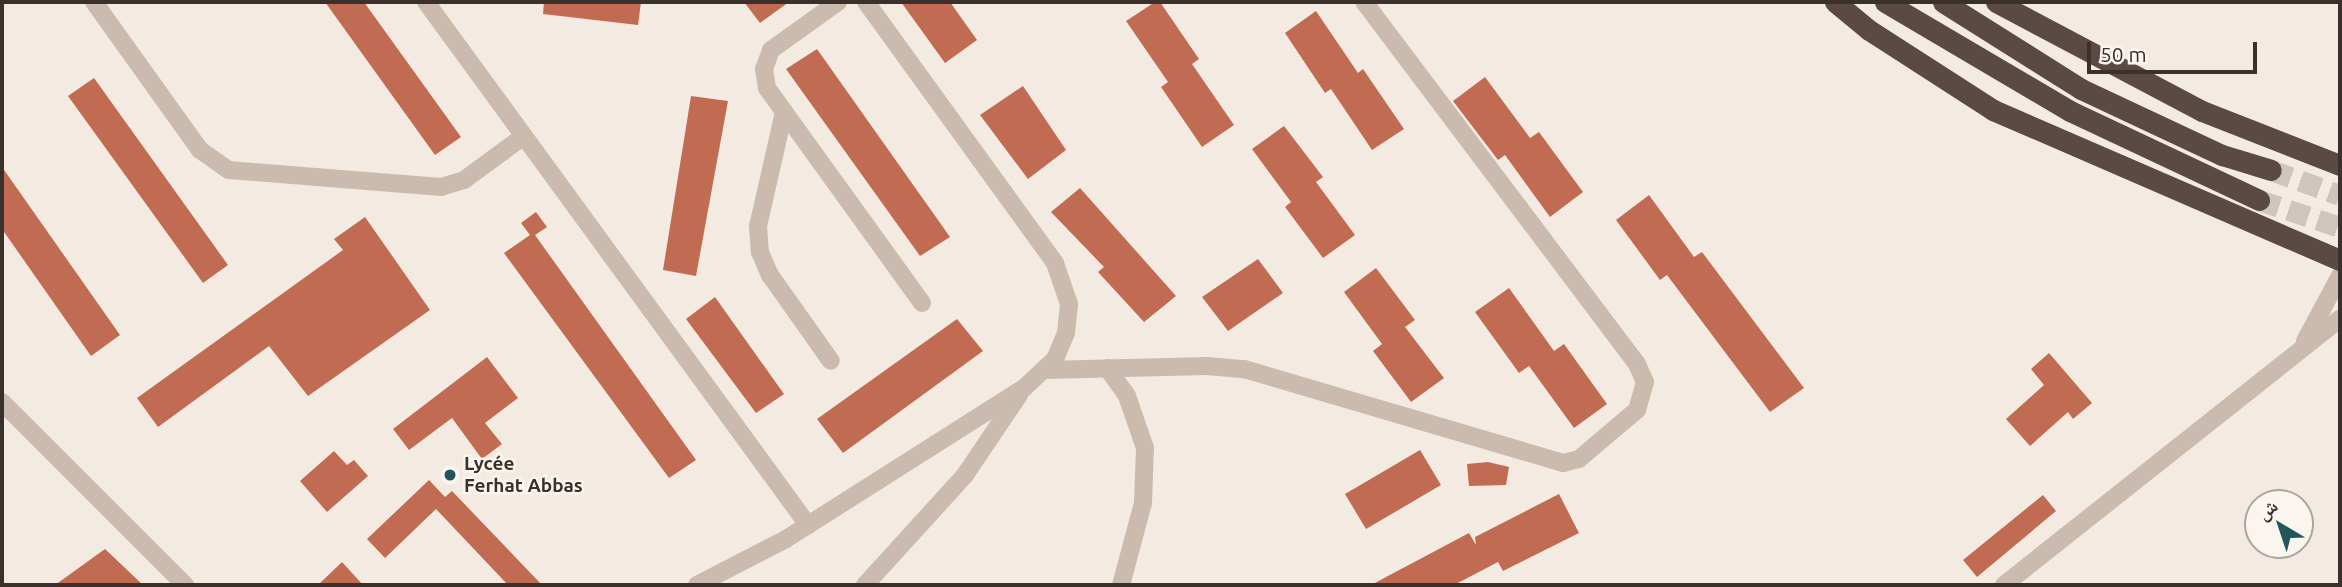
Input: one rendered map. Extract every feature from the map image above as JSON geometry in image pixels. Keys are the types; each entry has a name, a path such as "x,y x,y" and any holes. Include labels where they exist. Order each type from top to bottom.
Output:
{"highway":[{"path":"1835,2 1892,46 1993,110 2340,260"},
{"path":"1885,2 2070,111 2259,200"},
{"path":"1943,2 2081,89 2222,155 2271,170"},
{"path":"1996,2 2202,111 2340,165"}],"street":[{"path":"94,2 200,150 229,170 441,187 464,180 524,136"},
{"path":"426,2 808,525"},
{"path":"838,2 777,43 766,59 767,88 922,303"},
{"path":"697,585 808,525 1024,388 1046,370 1062,346 1069,318 1062,276 866,2"},
{"path":"1046,370 1244,369 1563,463 1585,454 1637,410 1644,382 1637,363 1364,2"},
{"path":"784,112 758,226 760,252 770,275 831,361"},
{"path":"2299,350 2340,276"},
{"path":"2004,585 2340,319"},
{"path":"1107,368 1135,413 1146,457 1143,503 1121,585"},
{"path":"865,585 965,475 1024,388"},
{"path":"2,402 185,585"}],"building":[{"path":"325,2 364,2 461,137 435,155"},
{"path":"544,2 641,2 638,25 543,14"},
{"path":"744,2 789,2 760,23"},
{"path":"901,2 950,2 977,40 945,63"},
{"path":"1155,2 1160,2 1199,59 1192,64 1234,125 1202,147 1161,87 1168,82 1126,21"},
{"path":"1316,11 1358,73 1363,69 1404,129 1372,150 1331,89 1325,93 1285,33"},
{"path":"817,49 950,237 920,256 786,69"},
{"path":"1485,77 1530,138 1539,132 1583,192 1550,217 1505,155 1498,160 1453,101"},
{"path":"94,78 228,265 203,283 68,96"},
{"path":"1023,86 1066,150 1028,179 980,115"},
{"path":"691,96 728,101 696,276 663,270"},
{"path":"1284,126 1323,177 1316,182 1355,235 1323,258 1285,207 1291,202 1252,149"},
{"path":"2,167 120,335 91,356 2,229"},
{"path":"1080,188 1176,296 1144,322 1098,272 1104,267 1051,212"},
{"path":"1649,195 1694,257 1702,252 1804,388 1770,412 1667,275 1660,280 1616,220"},
{"path":"536,212 547,227 535,235 696,460 669,478 504,253 530,235 521,223"},
{"path":"365,217 430,310 308,396 269,346 158,427 137,398 343,250 334,239"},
{"path":"1258,259 1283,293 1228,331 1202,297"},
{"path":"1376,268 1415,320 1405,327 1444,378 1411,402 1373,351 1382,344 1344,292"},
{"path":"1509,288 1554,351 1564,344 1607,404 1574,428 1529,366 1519,373 1475,312"},
{"path":"715,297 784,394 756,413 686,319"},
{"path":"957,319 983,351 843,453 817,419"},
{"path":"2049,353 2092,403 2073,419 2068,412 2030,446 2006,419 2044,385 2031,369"},
{"path":"487,357 518,398 485,423 502,444 482,459 452,418 409,450 393,429"},
{"path":"1420,450 1441,485 1366,529 1345,494"},
{"path":"334,451 347,465 354,460 368,476 327,512 300,481"},
{"path":"1488,462 1509,467 1506,485 1469,486 1467,464"},
{"path":"429,480 445,497 452,491 542,585 508,585 436,509 385,558 367,539"},
{"path":"1559,494 1579,533 1503,571 1498,562 1454,585 1371,585 1469,533 1476,545 1475,537"},
{"path":"2043,495 2056,511 1977,577 1963,560"},
{"path":"105,549 143,585 55,585"},
{"path":"342,562 363,585 318,585"}],"tunnel":[{"path":"2271,170 2340,195"},
{"path":"2259,200 2340,227"}],"place":[{"name":"Lycée Ferhat Abbas","path":"450,475"}]}
